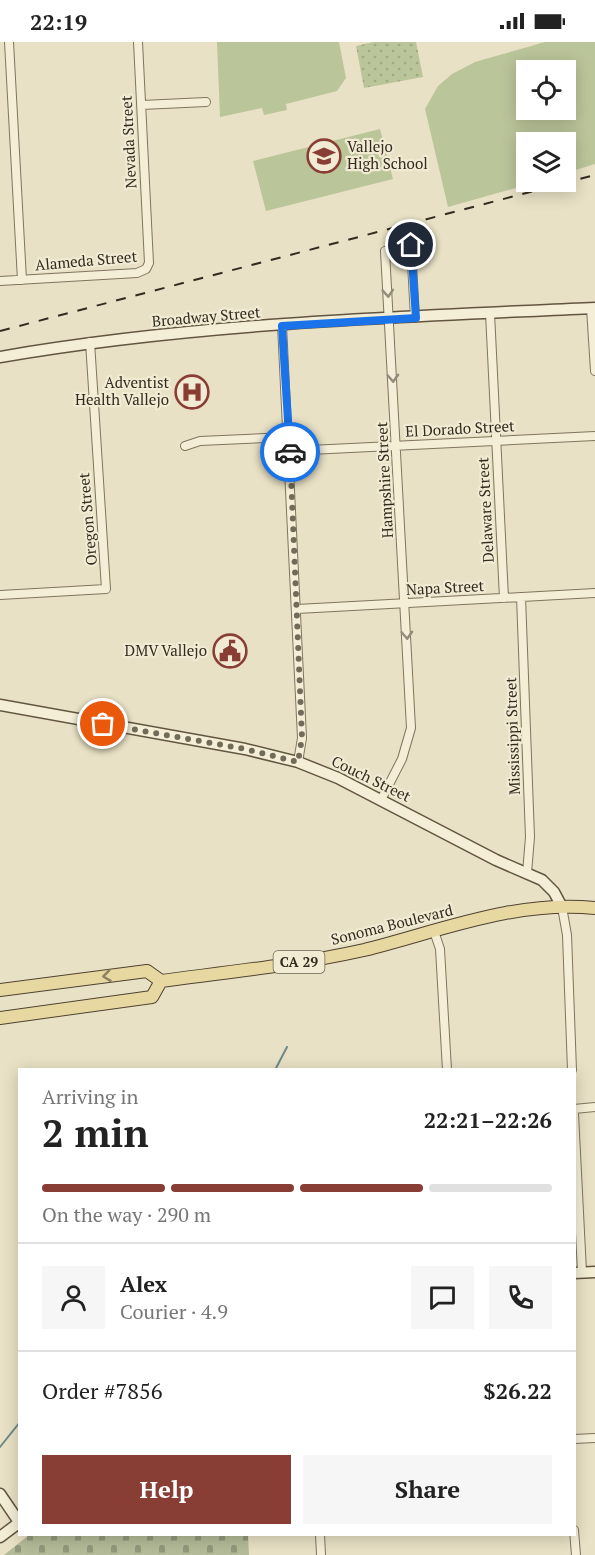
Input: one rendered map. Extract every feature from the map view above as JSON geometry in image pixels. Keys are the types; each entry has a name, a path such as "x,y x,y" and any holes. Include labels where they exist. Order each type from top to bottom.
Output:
{"main road":[{"name":"Sonoma Boulevard","path":"0,990 147,971 161,981 325,958 510,912 562,907 595,908"},
{"path":"0,1018 152,997 161,981"}],"street":[{"path":"9,42 22,280"},
{"name":"Nevada Street","path":"138,42 147,242"},
{"path":"142,105 206,102"},
{"name":"Alameda Street","path":"0,281 141,272 149,263 147,242"},
{"name":"Hampshire Street","path":"381,800 402,759 411,728 385,250 411,245 416,318"},
{"path":"593,308 595,371"},
{"name":"Broadway Street","path":"0,357 90,342 282,326 593,308"},
{"name":"Delaware Street","path":"490,313 504,598"},
{"path":"282,326 290,451 302,738 298,762"},
{"name":"Oregon Street","path":"0,595 106,589 90,342"},
{"name":"El Dorado Street","path":"290,451 595,436"},
{"path":"185,446 200,441 288,437"},
{"name":"Napa Street","path":"297,609 595,593"},
{"name":"Mississippi Street","path":"520,597 530,837 527,873"},
{"name":"Couch Street","path":"0,705 245,749 298,762 338,778 527,873 549,886 562,907"},
{"path":"562,907 567,935 572,1068"},
{"path":"434,931 440,949 447,1068"},
{"path":"576,1108 595,1107"},
{"path":"576,1193 578,1273 595,1272"},
{"path":"576,1439 595,1437"},
{"path":"0,1494 18,1519"},
{"path":"0,1537 18,1524"},
{"path":"320,1536 321,1555"},
{"path":"574,1536 576,1555"}],"green space":[{"path":"217,42 339,42 346,78 337,91 286,104 287,110 264,115 262,108 220,117"},
{"path":"373,42 416,42 423,77 364,88 356,46"},
{"path":"545,42 595,42 595,164 576,170 576,132 516,132 516,188 448,207 425,109 438,86 452,74 475,62"},
{"path":"380,129 393,179 266,211 253,161"},
{"path":"28,1536 248,1536 249,1555 4,1555"}],"waterway":[{"path":"276,1068 287,1047"},
{"path":"0,1447 18,1424"}],"railway":[{"path":"0,331 595,175"}],"way so far":[{"path":"103,724 245,749 298,762 302,738 290,452"}],"place":[{"name":"Vallejo High School","path":"324,156"},
{"name":"Adventist Health Vallejo","path":"192,392"},
{"name":"DMV Vallejo","path":"230,651"}],"route":[{"path":"290,452 282,326 416,318 411,245"}]}
